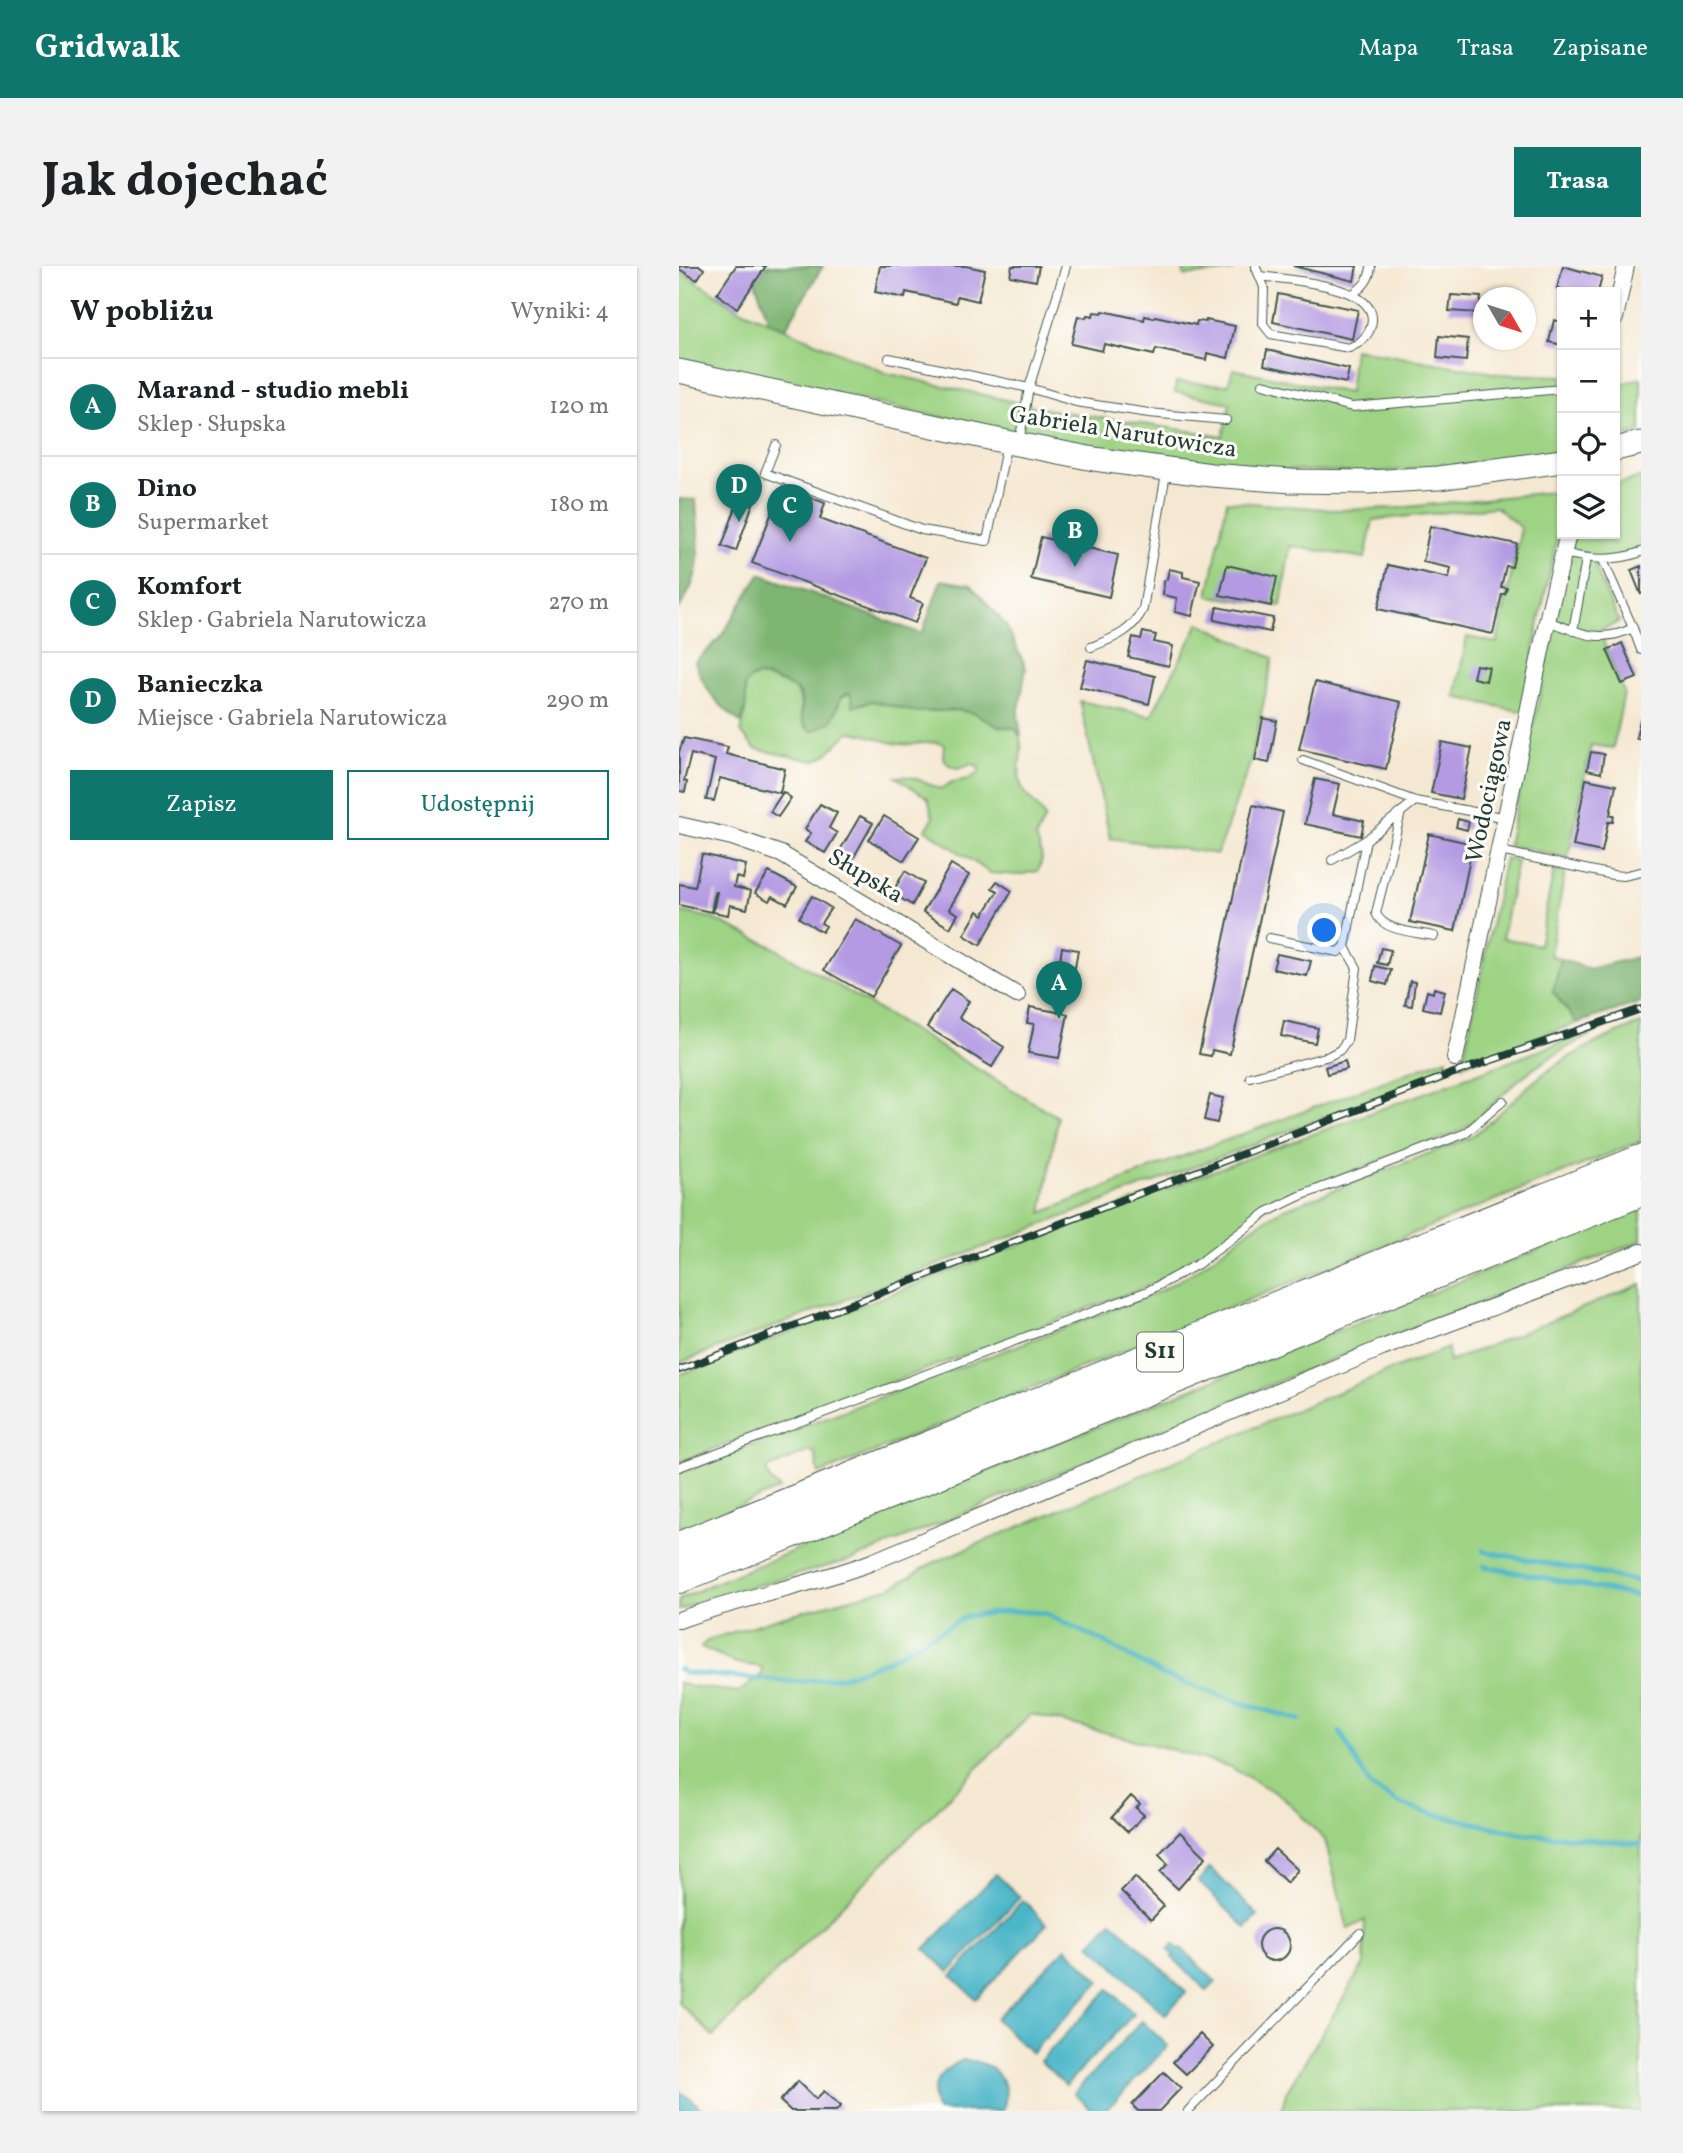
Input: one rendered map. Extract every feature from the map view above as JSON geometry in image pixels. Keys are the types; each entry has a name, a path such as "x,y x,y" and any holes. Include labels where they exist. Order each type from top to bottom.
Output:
{"highway":[{"name":"S11","path":"679,1547 1641,1160"},
{"name":"S11","path":"679,1578 1641,1191"}],"main road":[{"name":"Gabriela Narutowicza","path":"680,370 1012,443 1167,470 1291,481 1369,482 1438,478 1557,462"},
{"path":"1620,448 1641,443"}],"street":[{"path":"1620,294 1626,266"},
{"name":"Wodociągowa","path":"1455,1058 1567,539"},
{"name":"Słupska","path":"679,825 732,837 781,854 1017,995"},
{"path":"679,1620 715,1607 834,1576 872,1562 1382,1348 1641,1252"}],"lane":[{"path":"776,445 765,473 922,530 987,541 1012,443 1066,266"},
{"path":"1256,266 1264,287 1263,324 1271,334 1349,348 1363,340 1369,332 1372,323 1369,307 1354,293 1260,276"},
{"path":"1354,293 1364,286 1371,266"},
{"path":"889,358 1029,388 1087,404 1226,420"},
{"path":"1263,384 1352,407 1557,389"},
{"path":"1091,648 1130,629 1138,620 1143,608 1167,470"},
{"path":"1564,553 1603,560 1641,552"},
{"path":"1573,631 1586,559"},
{"path":"1603,560 1641,650"},
{"path":"1548,621 1599,637 1617,636 1633,628"},
{"path":"1303,760 1415,801 1507,818"},
{"path":"1332,860 1366,840 1415,801"},
{"path":"1401,813 1376,913 1384,924 1434,936"},
{"path":"1251,1077 1329,1056 1340,1050 1347,1040 1357,968 1345,947 1366,840"},
{"path":"1500,851 1613,875 1641,872"},
{"path":"1269,938 1338,952 1345,947"},
{"path":"679,1467 1148,1291 1175,1279 1198,1264 1267,1212 1300,1196 1466,1133 1503,1101"},
{"path":"1188,2111 1360,1933"}],"green space":[{"path":"766,266 823,266 785,329 769,322 755,281"},
{"path":"1183,266 1232,266 1233,271 1184,276"},
{"path":"679,270 737,308 886,373 1050,410 1223,436 1230,403 1175,392 1176,382 1228,385 1233,369 1349,393 1354,349 1499,374 1557,376 1557,452 1504,461 1369,473 1212,467 1095,451 679,360"},
{"path":"1641,378 1641,432 1620,437 1620,413 1620,384"},
{"path":"1641,477 1641,547 1595,567 1619,622 1599,631 1624,693 1613,748 1591,745 1568,858 1508,845 1573,539 1620,539 1620,483"},
{"path":"1557,493 1557,539 1540,616 1524,712 1455,697 1467,637 1497,643 1521,528 1496,507 1373,520 1365,558 1290,546 1281,606 1208,596 1227,501 1337,510 1398,508"},
{"path":"679,499 696,500 699,543 697,569 688,594 679,608"},
{"path":"760,574 922,634 941,580 971,585 1006,625 1026,668 1018,715 1021,736 1015,728 997,726 976,714 959,710 915,712 873,701 853,706 849,693 841,697 832,721 813,731 807,728 802,719 799,692 780,682 758,676 745,685 746,705 741,723 713,696 695,662 720,638"},
{"path":"1199,623 1273,658 1251,761 1217,854 1110,838 1080,701 1151,716"},
{"path":"759,676 793,688 800,699 802,718 807,728 836,712 841,697 849,693 853,706 873,701 915,712 959,710 976,714 997,726 1015,728 1021,741 1020,782 1045,818 1036,837 1042,858 1037,871 1018,875 990,873 926,830 933,818 928,798 896,777 914,778 941,789 952,782 969,779 979,772 979,767 971,763 959,768 949,764 943,757 944,745 940,743 899,744 849,732 826,755 814,761 755,749 741,732 745,714 744,685"},
{"path":"1505,858 1517,861 1502,938 1539,945 1554,870 1565,872 1550,955 1561,959 1553,992 1577,1023 1462,1065"},
{"path":"679,911 711,918 773,947 1058,1117 1042,1213 1165,1163 1447,1058 1446,1071 679,1363"},
{"path":"1641,956 1641,1002 1577,1023 1553,992 1561,959 1589,969"},
{"path":"1641,1024 1641,1141 819,1474 815,1453 810,1451 766,1471 770,1480 780,1489 679,1530 679,1473 1154,1294 1197,1270 1253,1227 1282,1210 1469,1138 1555,1066 1598,1042"},
{"path":"1606,1026 1531,1070 1481,1115 1454,1134 1272,1203 1195,1260 1158,1282 679,1462 679,1375 1199,1176"},
{"path":"1641,1209 1641,1241 1327,1361 854,1559 721,1595 679,1610 679,1600 710,1585"},
{"path":"1641,1284 1641,2111 1281,2111 1286,2093 1364,1964 1365,1920 1348,1929 1325,1840 1283,1797 1230,1767 1031,1714 713,2036 679,2003 679,1682 689,1686 739,1692 762,1674 762,1667 736,1663 701,1647 708,1640 892,1587 933,1563 1386,1372 1448,1348 1449,1362"}],"water":[{"path":"1210,1868 1258,1915 1246,1928 1198,1881"},
{"path":"996,1874 1020,1897 949,1972 925,1949"},
{"path":"1023,1900 1047,1924 976,1999 952,1976"},
{"path":"1112,1921 1186,1992 1165,2015 1090,1944"},
{"path":"1173,1944 1179,1950 1181,1948 1216,1982 1207,1991 1172,1957 1174,1955 1168,1950"},
{"path":"1066,1948 1100,1981 1031,2053 996,2019"},
{"path":"1109,1989 1134,2014 1066,2085 1040,2061"},
{"path":"1142,2021 1168,2046 1105,2111 1093,2111 1074,2093"},
{"path":"963,2060 983,2064 998,2074 1005,2090 1002,2111 937,2111 933,2095 938,2080"},
{"path":"679,2092 692,2099 703,2111 679,2111"}],"building":[{"path":"679,266 700,266 704,269 697,280 679,269"},
{"path":"736,266 766,266 737,308 717,294"},
{"path":"880,266 966,266 985,270 978,301 957,296 956,303 906,292 905,298 875,292"},
{"path":"1012,266 1039,266 1036,281 1010,276"},
{"path":"1293,266 1357,266 1354,281"},
{"path":"1563,266 1602,277 1599,287 1557,287"},
{"path":"1278,294 1358,310 1352,339 1273,322"},
{"path":"1451,295 1473,296 1473,313 1449,311"},
{"path":"1103,311 1144,320 1145,316 1155,316 1196,325 1197,321 1206,320 1235,326 1228,358 1207,353 1206,360 1156,349 1154,355 1104,344 1102,351 1071,344 1078,316 1086,318 1087,315 1093,316 1094,312"},
{"path":"1554,320 1557,321 1557,344 1549,342"},
{"path":"1439,336 1468,339 1466,361 1437,358"},
{"path":"1267,350 1349,369 1346,383 1264,365"},
{"path":"782,487 825,503 820,519 926,558 910,598 923,603 915,623 752,563"},
{"path":"741,493 755,498 736,551 722,546"},
{"path":"1430,526 1517,544 1512,567 1506,566 1501,587 1507,588 1505,594 1502,594 1493,634 1378,609 1388,565 1449,578 1451,568 1423,562"},
{"path":"1041,537 1118,555 1109,597 1031,579"},
{"path":"1227,565 1277,577 1271,606 1220,595"},
{"path":"1641,566 1641,595 1631,570"},
{"path":"1169,569 1183,572 1183,577 1200,581 1192,616 1175,612 1177,598 1163,595 1164,581"},
{"path":"1217,607 1273,618 1270,632 1214,620"},
{"path":"1143,632 1156,635 1154,642 1173,646 1169,666 1128,657 1133,637 1141,639"},
{"path":"1622,643 1637,678 1622,684 1607,650"},
{"path":"1087,660 1155,676 1149,704 1080,687"},
{"path":"1476,665 1489,667 1486,681 1473,678"},
{"path":"1315,682 1401,702 1386,769 1299,749"},
{"path":"1263,718 1277,721 1269,763 1255,760"},
{"path":"1641,720 1641,739 1636,738"},
{"path":"684,738 728,747 726,754 785,769 780,793 720,778 714,801 706,800 715,760 691,754 684,781 687,782 685,792 679,791 679,752"},
{"path":"1442,742 1472,748 1461,799 1431,793"},
{"path":"1591,752 1604,754 1601,773 1587,770"},
{"path":"1315,779 1340,784 1333,814 1364,821 1361,836 1305,824"},
{"path":"1586,779 1616,785 1610,815 1614,815 1613,822 1608,822 1602,852 1573,846"},
{"path":"783,792 791,798 778,817 770,812"},
{"path":"820,804 837,813 829,828 837,833 825,853 805,842 811,833 805,829"},
{"path":"1253,805 1283,812 1230,1054 1212,1050 1211,1056 1199,1054"},
{"path":"860,816 873,823 850,864 836,857"},
{"path":"884,816 919,837 904,861 869,840"},
{"path":"1458,819 1469,822 1467,830 1456,827"},
{"path":"1429,834 1473,844 1455,931 1410,922"},
{"path":"702,854 746,865 743,879 736,877 734,887 751,891 747,909 730,905 728,915 713,912 717,892 711,912 679,905 679,884 695,887"},
{"path":"951,864 969,875 949,909 958,914 950,928 923,912"},
{"path":"905,871 924,883 912,905 892,893"},
{"path":"769,872 797,887 787,904 772,896 769,901 755,893"},
{"path":"997,881 1012,891 980,945 964,935 978,911 983,915 998,891 992,888"},
{"path":"812,896 831,908 821,923 826,926 822,932 799,918"},
{"path":"855,919 901,946 871,997 824,970"},
{"path":"1062,947 1078,950 1070,996 1055,993"},
{"path":"1381,948 1391,950 1387,965 1377,963"},
{"path":"1277,954 1311,961 1307,976 1273,969"},
{"path":"1375,966 1391,970 1387,985 1372,981"},
{"path":"1410,981 1415,982 1412,1006 1405,1005"},
{"path":"1434,988 1445,991 1440,1012 1423,1008 1427,991 1433,993"},
{"path":"951,989 969,1001 959,1018 1004,1047 992,1067 927,1027"},
{"path":"1030,1007 1068,1014 1059,1058 1028,1053 1034,1024 1027,1023"},
{"path":"1284,1021 1318,1028 1315,1043 1281,1036"},
{"path":"1345,1061 1347,1069 1327,1074 1325,1067"},
{"path":"1210,1095 1223,1098 1217,1123 1204,1120"},
{"path":"1131,1796 1140,1804 1136,1808 1144,1815 1128,1832 1112,1817"},
{"path":"1180,1832 1206,1857 1178,1889 1160,1872 1168,1864 1159,1854"},
{"path":"1275,1849 1298,1870 1287,1883 1264,1861"},
{"path":"1135,1877 1164,1906 1151,1920 1121,1891"},
{"path":"1274,1929 1286,1933 1290,1945 1286,1957 1274,1961 1262,1957 1258,1945 1262,1933"},
{"path":"1200,2034 1213,2047 1186,2074 1173,2062"},
{"path":"1164,2072 1181,2088 1159,2111 1138,2111 1132,2105"},
{"path":"798,2081 816,2099 824,2091 841,2106 836,2111 791,2111 780,2101"}],"waterway":[{"path":"1483,1551 1641,1582"},
{"path":"1484,1566 1641,1597"},
{"path":"679,1669 685,1673 796,1682 842,1677 886,1661 967,1616 1012,1611 1044,1613 1163,1675 1238,1702 1300,1720"},
{"path":"1340,1732 1371,1787 1403,1805 1519,1833 1641,1844"}],"railway":[{"path":"679,1370 1451,1074 1641,1009"}],"place":[{"name":"Banieczka","path":"739,522"},
{"name":"Komfort","path":"790,542"},
{"name":"Dino","path":"1075,567"},
{"name":"Marand - studio mebli","path":"1059,1019"}]}
